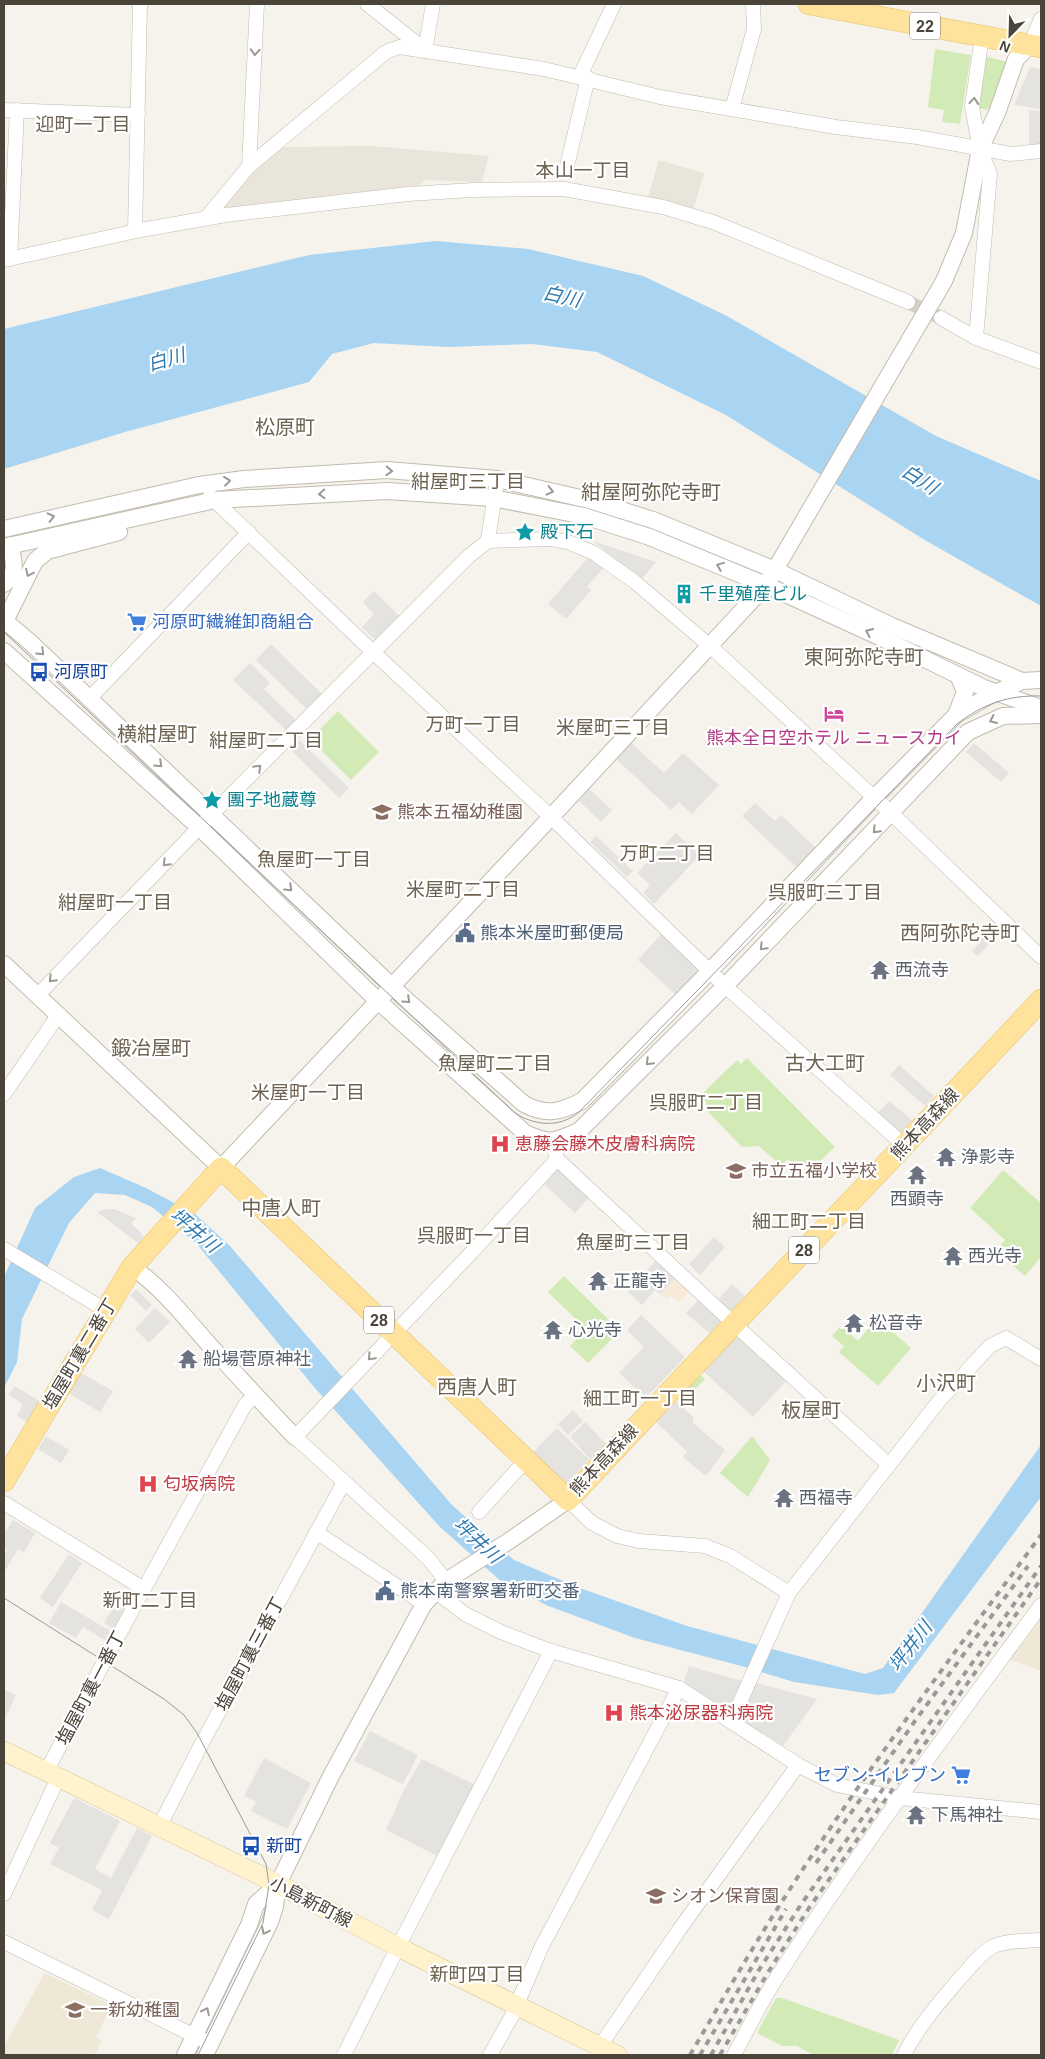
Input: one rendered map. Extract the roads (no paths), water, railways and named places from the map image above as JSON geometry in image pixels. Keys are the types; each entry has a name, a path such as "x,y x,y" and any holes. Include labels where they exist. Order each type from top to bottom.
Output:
{"main road":[{"name":"22","path":"809,4 1036,46"},
{"name":"熊本高森線","path":"221,1168 568,1500 733,1323 905,1146 1041,1000"},
{"name":"塩屋町裏二番丁","path":"4,1481 132,1267 221,1168"},
{"name":"小島新町線","path":"4,1751 278,1884 398,1947 609,2051"}],"street":[{"path":"136,231 140,4"},
{"path":"249,166 257,4"},
{"path":"367,4 425,51"},
{"path":"425,51 433,4"},
{"path":"566,170 584,77 614,4"},
{"path":"732,109 754,29 753,4"},
{"path":"4,964 221,1168 766,585 944,281 964,232 980,149 997,113 1016,60 1036,46 1041,19"},
{"path":"976,338 990,174 980,149 972,107 982,36"},
{"path":"206,218 249,166 386,52 399,47 544,69 584,77 660,97 836,128 917,137 1012,154 1041,151"},
{"path":"138,116 10,110 7,260 136,231 206,218 408,194 473,190 564,189 663,207 713,222 908,302"},
{"path":"941,318 976,338 1041,362"},
{"path":"4,529 199,484 244,479 387,470 497,479 589,500 634,514 775,570 892,626 1022,681"},
{"path":"488,541 497,479"},
{"path":"199,484 374,653 551,817 710,972 905,1146"},
{"path":"4,584 15,569 7,546 215,500 387,491 493,498 584,516 647,536 766,585 958,675 1041,708"},
{"path":"181,508 142,525 47,550 35,561 4,621 31,643 392,986 524,1104 536,1110 552,1112 564,1110 582,1101 710,972 874,798 956,715 997,692 1022,681 1041,680"},
{"path":"89,699 248,532"},
{"path":"38,994 212,814 469,556 488,541 552,539 568,542 582,546 635,582 710,646 891,813 1041,957"},
{"path":"4,651 200,828 378,1001 525,1133 538,1139 553,1142 580,1131 725,986 968,732 1002,716 1041,715"},
{"path":"956,715 965,692 958,675"},
{"path":"4,1094 58,1014"},
{"path":"553,1142 557,1159 733,1323 889,1464"},
{"path":"294,1437 557,1159"},
{"path":"6,1251 106,1311"},
{"path":"132,1267 144,1275 294,1437 428,1558 441,1587 474,1618 501,1632 552,1652 679,1688 798,1765 837,1785 900,1798 1041,1812"},
{"path":"731,1722 789,1593 939,1401 990,1346 1006,1338 1041,1358"},
{"name":"塩屋町裏一番丁","path":"4,1894 52,1775 144,1589 245,1405 254,1396"},
{"path":"479,1512 526,1460"},
{"name":"塩屋町裏三番丁","path":"159,1827 202,1743 344,1482"},
{"path":"4,1942 194,2036 207,2049 270,1922 275,1907 278,1884 331,1776 424,1604 441,1587 468,1566 509,1541 568,1500 592,1523 617,1536 639,1541 705,1546 730,1556 789,1593"},
{"path":"4,1503 144,1589"},
{"path":"316,1532 424,1604"},
{"path":"734,2055 773,1984 900,1798 1041,1605"},
{"path":"344,2055 398,1947 552,1652"},
{"path":"490,2055 513,2014 542,1948 679,1688"},
{"path":"609,2051 669,1944 798,1765"},
{"path":"185,2055 249,1925 256,1904 278,1884"},
{"path":"904,2055 927,2017 981,1955 993,1946 1041,1940"}],"water":[{"name":"白川","path":"436,241 528,249 643,276 725,315 936,436 1041,481 1041,606 923,539 726,415 597,352 532,344 448,347 374,343 332,354 309,382 125,432 4,469 4,329 309,255"},
{"name":"坪井川","path":"100,1168 146,1188 195,1214 230,1246 452,1505 514,1560 577,1587 687,1626 865,1674 883,1668 1041,1445 1041,1497 894,1693 878,1695 794,1682 635,1638 546,1605 503,1583 440,1527 314,1387 196,1243 152,1207 125,1195 95,1193 69,1223 22,1319 17,1362 4,1388 4,1277 35,1208 74,1177"}],"tunnel":[{"path":"908,302 941,318"}],"tram line":[{"path":"4,632 515,1113 539,1123 564,1121 579,1112 957,724 976,711 996,702 1018,697 1041,696"},
{"path":"4,1598 164,1699 184,1715 197,1733 266,1864 269,1885 263,1923 198,2055"}],"railway":[{"path":"690,2055 769,1922 843,1809 1041,1535"},
{"path":"816,1863 915,1721 1028,1566"},
{"path":"711,2055 759,1970 802,1903 1041,1566"},
{"path":"720,2055 767,1974 809,1908 1041,1579"},
{"path":"700,2055 786,1909"}],"place":[{"name":"殿下石","path":"525,532"},
{"name":"千里殖産ビル","path":"684,594"},
{"name":"河原町繊維卸商組合","path":"137,622"},
{"name":"河原町","path":"39,672"},
{"name":"熊本全日空ホテル ニュースカイ","path":"834,714"},
{"name":"團子地蔵尊","path":"212,800"},
{"name":"熊本五福幼稚園","path":"382,812"},
{"name":"熊本米屋町郵便局","path":"465,933"},
{"name":"西流寺","path":"880,970"},
{"name":"恵藤会藤木皮膚科病院","path":"500,1144"},
{"name":"浄影寺","path":"946,1157"},
{"name":"市立五福小学校","path":"736,1171"},
{"name":"西顕寺","path":"917,1175"},
{"name":"西光寺","path":"953,1256"},
{"name":"正龍寺","path":"598,1281"},
{"name":"松音寺","path":"854,1323"},
{"name":"心光寺","path":"553,1330"},
{"name":"船場菅原神社","path":"188,1359"},
{"name":"匂坂病院","path":"148,1484"},
{"name":"西福寺","path":"784,1498"},
{"name":"熊本南警察署新町交番","path":"385,1591"},
{"name":"熊本泌尿器科病院","path":"614,1713"},
{"name":"セブン-イレブン","path":"961,1775"},
{"name":"下馬神社","path":"916,1815"},
{"name":"新町","path":"251,1846"},
{"name":"シオン保育園","path":"656,1896"},
{"name":"一新幼稚園","path":"75,2010"}],"district":[{"name":"迎町一丁目","path":"83,124"},
{"name":"本山一丁目","path":"583,170"},
{"name":"松原町","path":"285,427"},
{"name":"紺屋町三丁目","path":"468,481"},
{"name":"紺屋阿弥陀寺町","path":"651,492"},
{"name":"東阿弥陀寺町","path":"864,657"},
{"name":"万町一丁目","path":"473,724"},
{"name":"米屋町三丁目","path":"613,727"},
{"name":"横紺屋町","path":"157,734"},
{"name":"紺屋町二丁目","path":"266,740"},
{"name":"万町二丁目","path":"667,853"},
{"name":"魚屋町一丁目","path":"314,859"},
{"name":"米屋町二丁目","path":"463,889"},
{"name":"呉服町三丁目","path":"825,892"},
{"name":"紺屋町一丁目","path":"115,902"},
{"name":"西阿弥陀寺町","path":"960,933"},
{"name":"鍛冶屋町","path":"151,1048"},
{"name":"魚屋町二丁目","path":"495,1063"},
{"name":"古大工町","path":"825,1063"},
{"name":"米屋町一丁目","path":"308,1092"},
{"name":"呉服町二丁目","path":"706,1102"},
{"name":"中唐人町","path":"281,1208"},
{"name":"細工町二丁目","path":"809,1221"},
{"name":"呉服町一丁目","path":"474,1235"},
{"name":"魚屋町三丁目","path":"633,1242"},
{"name":"小沢町","path":"946,1383"},
{"name":"西唐人町","path":"477,1387"},
{"name":"細工町一丁目","path":"640,1398"},
{"name":"板屋町","path":"811,1410"},
{"name":"新町二丁目","path":"150,1600"},
{"name":"新町四丁目","path":"477,1974"}]}
